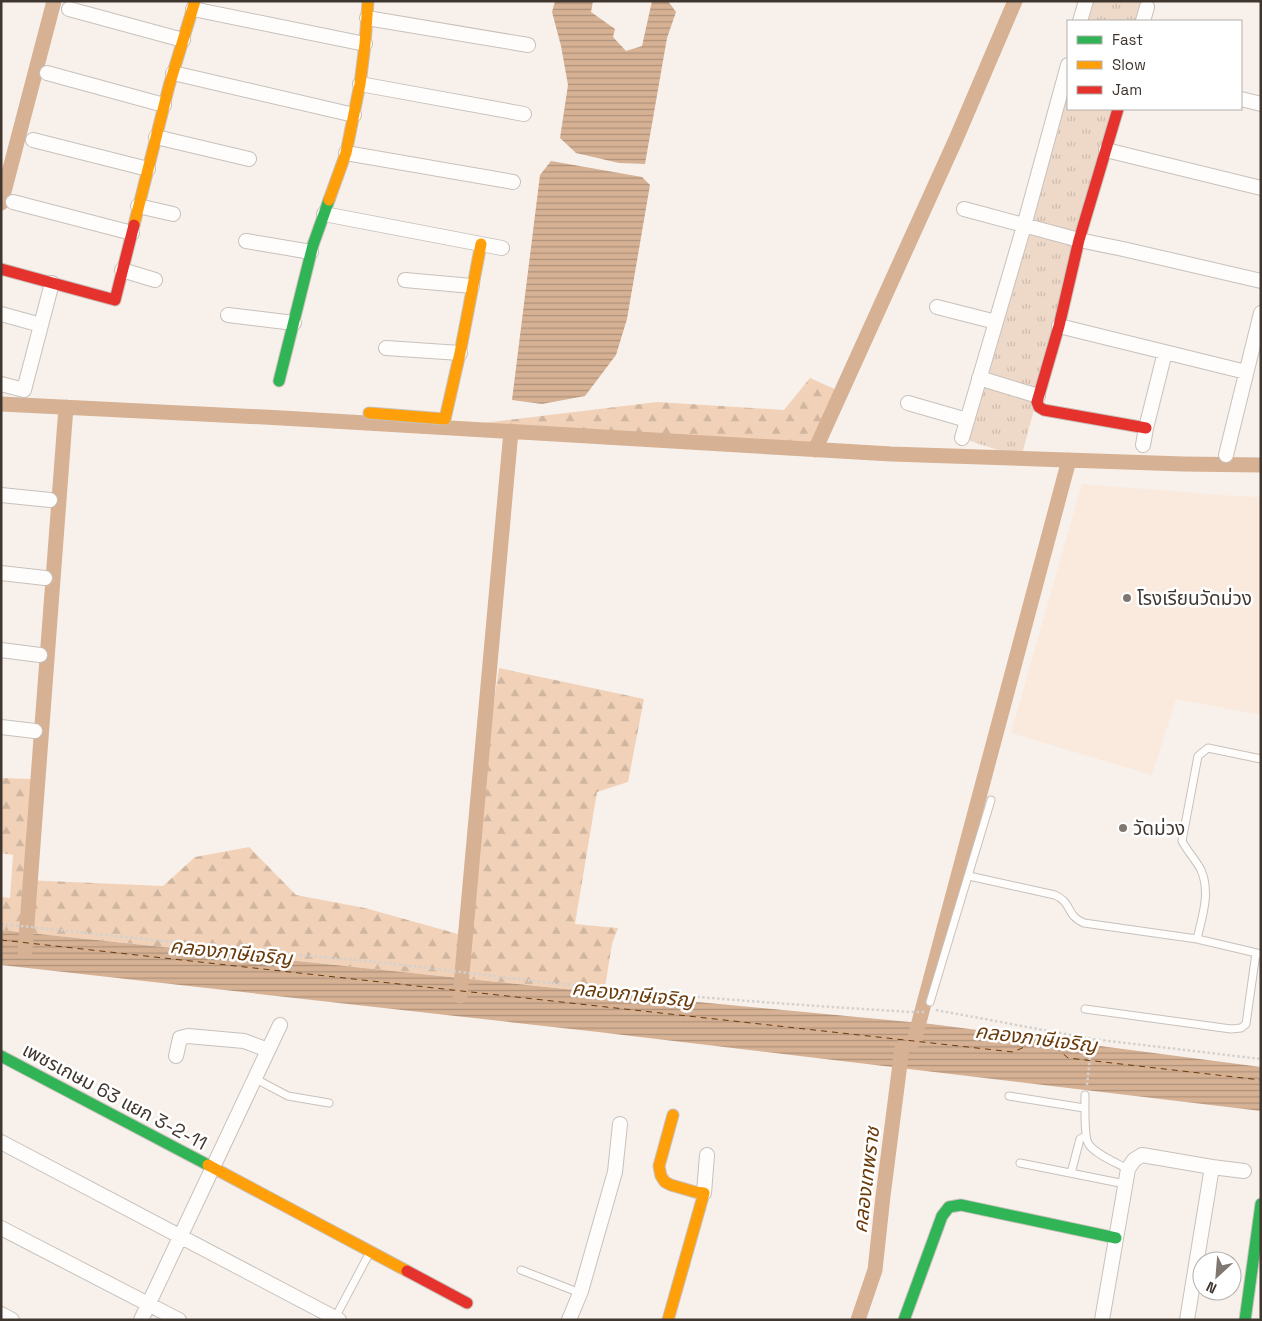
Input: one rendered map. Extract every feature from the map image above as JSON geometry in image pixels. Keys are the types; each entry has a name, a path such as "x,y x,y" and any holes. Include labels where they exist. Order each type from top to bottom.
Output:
{"street":[{"path":"279,381 311,252 346,153 360,84 368,1"},
{"path":"1080,20 1086,1"},
{"path":"1,269 115,300 164,105 194,5 365,44"},
{"path":"1143,20 1147,7"},
{"path":"69,9 183,40"},
{"path":"367,18 528,45"},
{"path":"962,438 1024,226 1067,69"},
{"path":"47,73 164,105"},
{"path":"173,73 354,115"},
{"path":"360,84 524,114"},
{"path":"1242,99 1261,104"},
{"path":"1118,110 1079,240 1037,402 1038,407 1044,410 1146,428"},
{"path":"156,137 249,159"},
{"path":"33,140 148,169"},
{"path":"1106,150 1261,188"},
{"path":"346,153 513,182"},
{"path":"13,202 132,233"},
{"path":"138,206 172,214"},
{"path":"964,209 1079,240 1261,281"},
{"path":"324,214 502,248"},
{"path":"246,242 311,252"},
{"path":"368,413 445,420 481,244"},
{"path":"122,270 155,280"},
{"path":"405,280 472,286"},
{"path":"1,384 24,390 52,283"},
{"path":"937,307 996,322"},
{"path":"1226,454 1261,313"},
{"path":"1,314 41,325"},
{"path":"228,315 294,323"},
{"path":"1058,326 1246,372"},
{"path":"386,348 460,354"},
{"path":"1144,445 1146,428 1165,352"},
{"path":"979,378 1038,396"},
{"path":"908,402 967,420"},
{"path":"1,495 50,500"},
{"path":"1,573 45,578"},
{"path":"1,650 40,655"},
{"path":"1,727 35,731"},
{"path":"141,1320 280,1025"},
{"path":"176,1056 180,1038 188,1036 244,1041 268,1050"},
{"name":"เพชรเกษม 63 แยก 3-2-11","path":"1,1056 467,1303"},
{"path":"673,1115 659,1166 661,1176 665,1182 671,1185 704,1193"},
{"path":"569,1320 580,1293 615,1172 620,1124"},
{"path":"1,1142 337,1319"},
{"path":"668,1320 704,1193 707,1154"},
{"path":"1102,1320 1128,1169 1134,1160 1142,1155 1244,1171"},
{"path":"1187,1320 1212,1167"},
{"path":"1245,1320 1259,1235 1261,1204"},
{"path":"904,1320 942,1216 949,1207 960,1205 1116,1238"},
{"path":"1,1228 179,1320"},
{"path":"1,1314 12,1320"}],"lane":[{"path":"1197,939 1206,890 1201,870 1182,841 1198,756 1208,748 1261,759"},
{"path":"930,1002 991,800"},
{"path":"969,876 1054,895 1066,903 1071,915 1084,923 1197,939 1258,954 1246,1024 1241,1028 1231,1029 1085,1009"},
{"path":"254,1078 288,1096 329,1103"},
{"path":"1085,1095 1084,1108 1088,1143 1099,1153 1128,1169"},
{"path":"1009,1096 1084,1108"},
{"path":"1071,1173 1080,1139 1086,1136"},
{"path":"1020,1163 1125,1184"},
{"path":"337,1319 370,1251"},
{"path":"521,1270 580,1293"}],"path":[{"path":"1,924 307,956 355,959 571,985 754,1002 928,1012"},
{"path":"934,1010 1092,1039 1261,1059"},
{"path":"1085,1095 1092,1039"}],"shaded area":[{"name":"โรงเรียนวัดม่วง","path":"1082,484 1261,497 1261,715 1176,699 1152,775 1011,733"}],"green space":[{"path":"1086,1 1144,1 1138,20 1080,20"},
{"path":"1067,66 1067,110 1115,110 1021,458 962,438"},
{"path":"810,378 846,394 819,453 516,439 474,424 657,402 784,410"},
{"path":"499,668 644,699 628,782 597,792 575,924 618,928 612,944 604,993 1,930 1,897 10,898 13,855 1,853 1,778 32,779 25,880 163,886 195,857 249,847 296,895 365,908 458,934"}],"water":[{"path":"555,1 593,1 591,12 615,29 613,37 626,51 642,46 652,1 668,1 676,12 667,38 645,164 619,163 576,153 560,138 568,85 561,46 552,12"},
{"path":"551,161 642,177 650,185 627,319 616,355 585,396 542,404 512,400 540,175"},
{"name":"คลองภาษีเจริญ","path":"1,930 604,993 931,1024 1261,1067 1261,1111 598,1032 1,965"}],"waterway":[{"path":"1,203 54,1"},
{"path":"815,450 956,139 1015,1"},
{"path":"1,404 282,418 891,454 1261,465"},
{"path":"25,951 66,407"},
{"path":"460,996 511,431"},
{"path":"914,1041 1069,460"},
{"name":"คลองเทพราช","path":"858,1320 875,1270 902,1048"}],"ferry route":[{"path":"1,940 1013,1052 1045,1038 1068,1058 1261,1080"}],"traffic: fast":[{"path":"279,381 313,245 329,200"},
{"path":"1,1056 208,1165"},
{"path":"1245,1320 1261,1204"},
{"path":"904,1320 942,1216 949,1207 961,1205 1116,1238"}],"traffic: slow":[{"path":"134,225 169,86 195,1"},
{"path":"329,200 346,153 360,84 368,1"},
{"path":"369,413 445,419 481,244"},
{"path":"668,1320 704,1193 671,1185 665,1182 661,1176 659,1166 673,1115"},
{"path":"208,1165 407,1271"}],"traffic: jam":[{"path":"1118,110 1079,240 1059,326 1037,402 1039,407 1044,410 1146,428"},
{"path":"1,269 115,300 134,225"},
{"path":"407,1271 467,1303"}],"place":[{"name":"โรงเรียนวัดม่วง","path":"1127,598"},
{"name":"วัดม่วง","path":"1123,828"}]}
